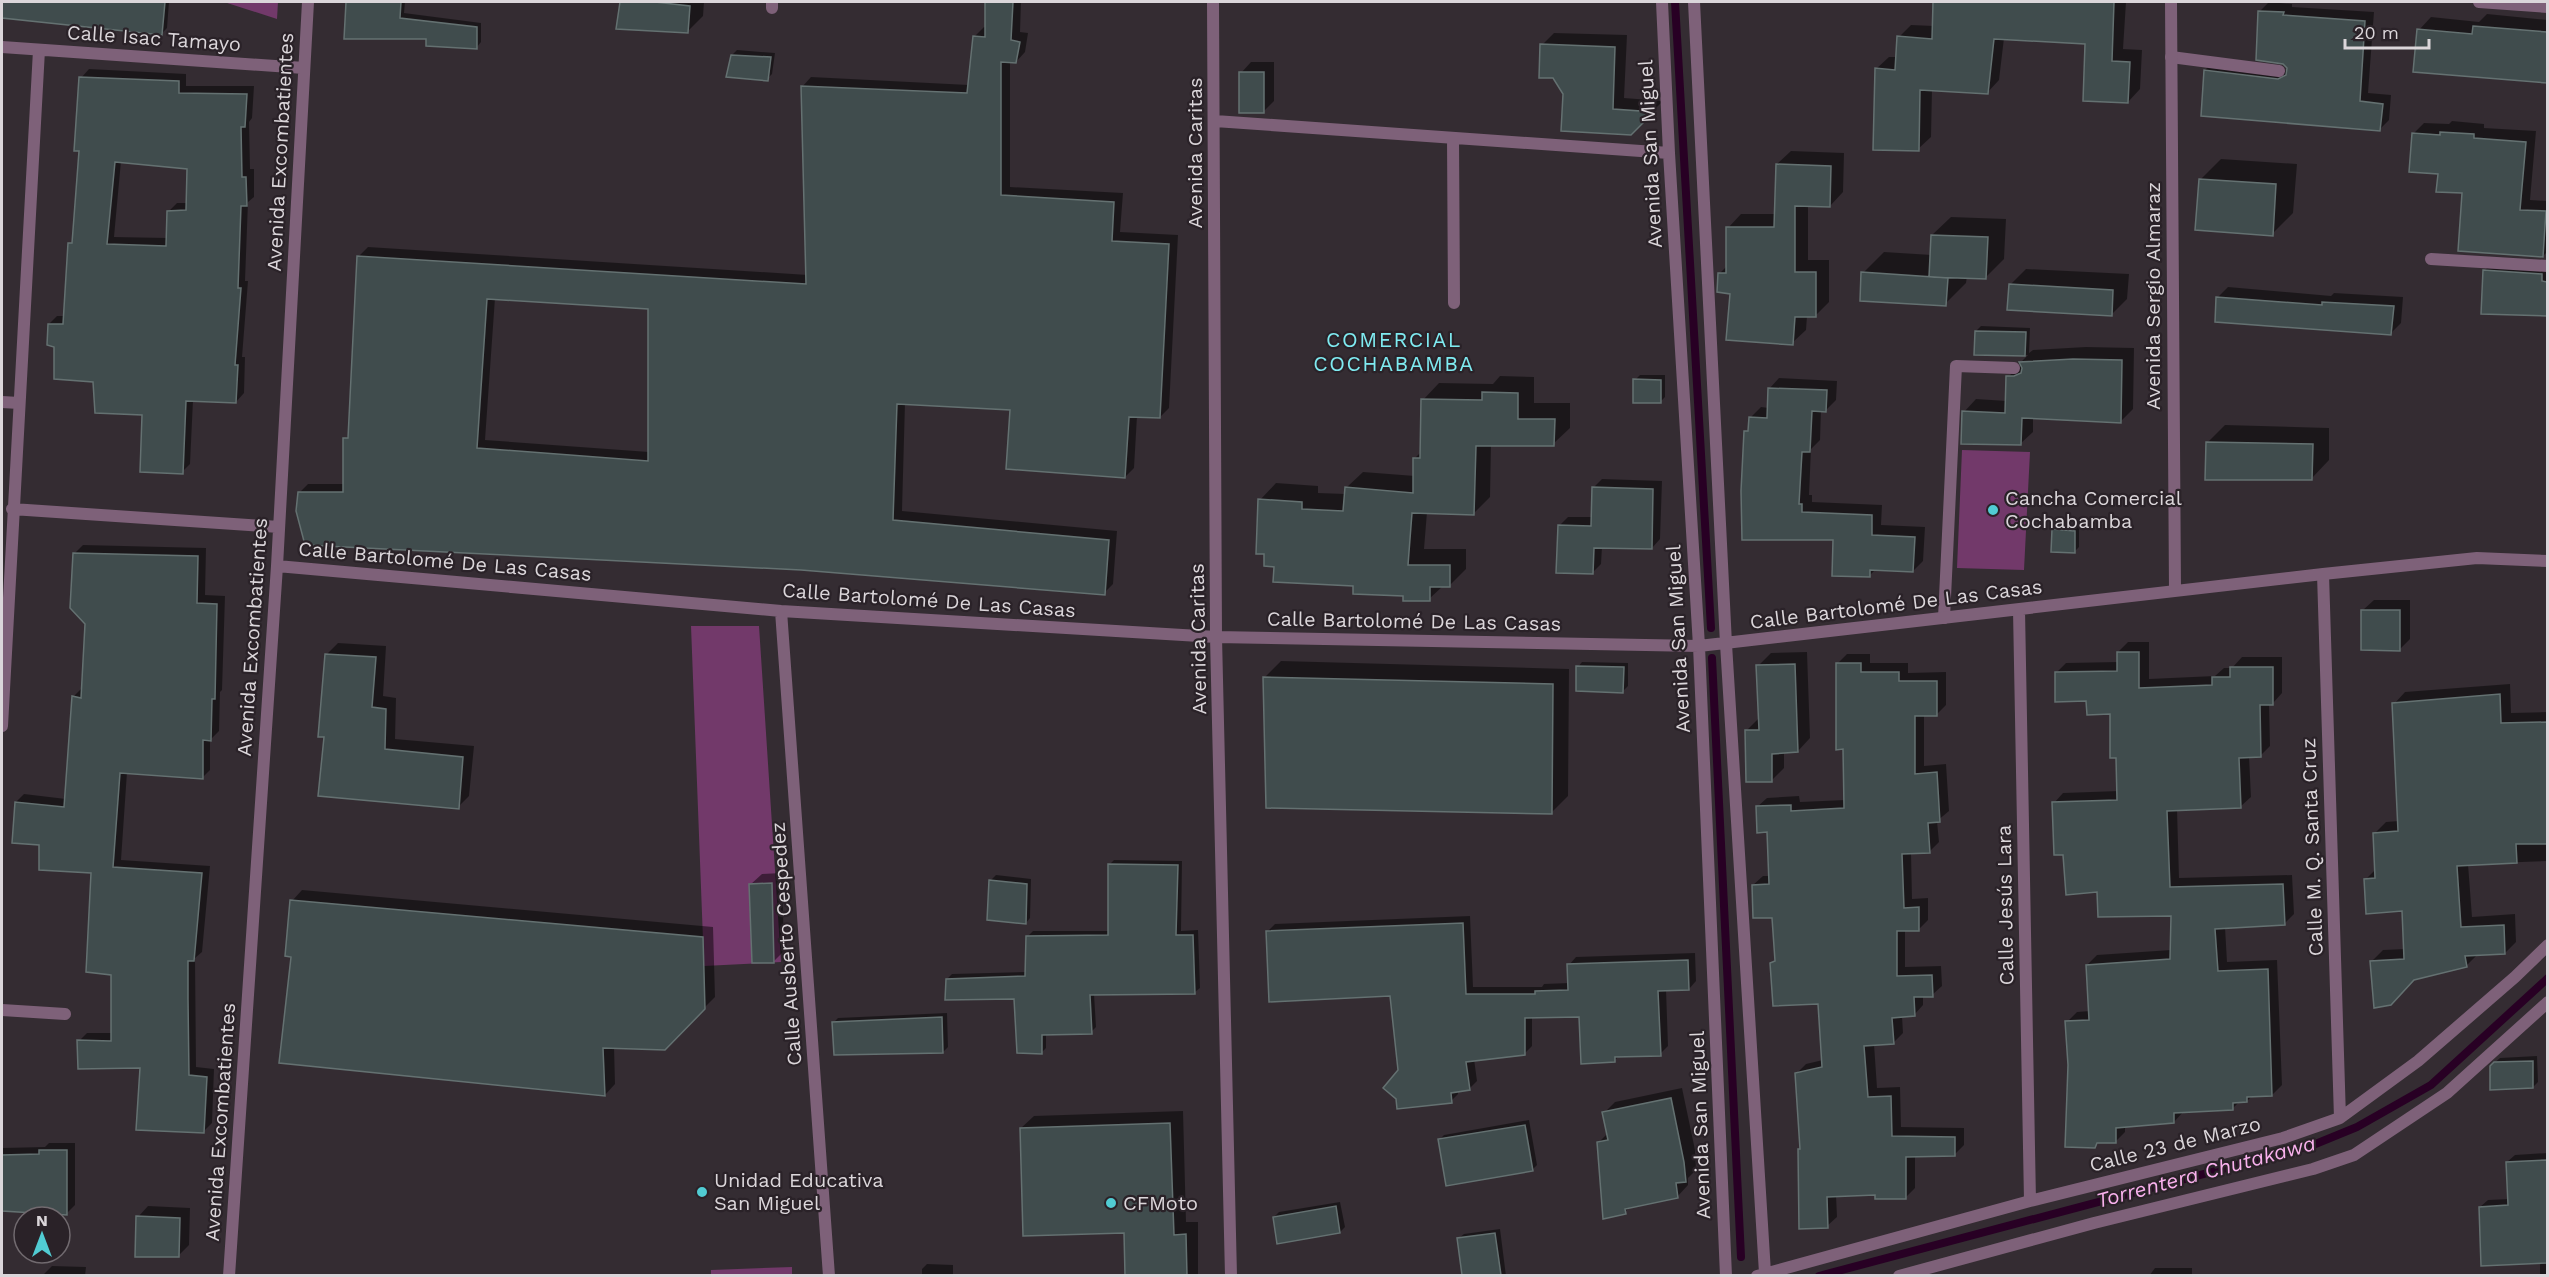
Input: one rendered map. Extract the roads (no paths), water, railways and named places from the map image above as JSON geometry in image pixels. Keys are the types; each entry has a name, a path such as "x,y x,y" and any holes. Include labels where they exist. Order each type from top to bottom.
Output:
{"street":[{"name":"Avenida Excombatientes","path":"229,1275 277,566 308,2"},
{"name":"Avenida Caritas","path":"1213,2 1216,637 1231,1275"},
{"name":"Avenida San Miguel","path":"1662,2 1699,646 1726,1275"},
{"path":"1694,2 1726,644 1761,1274"},
{"name":"Avenida Sergio Almaraz","path":"2170,2 2175,590"},
{"path":"2479,2 2547,7"},
{"name":"Calle Isac Tamayo","path":"2,48 304,68"},
{"path":"2,726 3,653 39,50"},
{"path":"2171,57 2279,71"},
{"path":"1215,121 1669,153"},
{"path":"1453,138 1454,303"},
{"path":"2431,259 2547,266"},
{"path":"1944,618 1956,366 2014,368"},
{"path":"2,402 19,403"},
{"path":"12,509 279,527"},
{"name":"Calle Bartolomé De Las Casas","path":"277,566 781,611 1216,637 1699,646 2175,590 2477,558 2547,561"},
{"name":"Calle M. Q. Santa Cruz","path":"2323,574 2340,1119"},
{"name":"Calle Jesús Lara","path":"2019,610 2030,1201"},
{"name":"Calle Ausberto Cespedez","path":"781,611 829,1275"},
{"name":"Calle 23 de Marzo","path":"1761,1274 2030,1201 2283,1138 2340,1119 2418,1061 2516,977 2547,945"},
{"path":"1899,1275 2094,1223 2313,1169 2354,1155 2446,1093 2547,1002"},
{"path":"2,1011 65,1014"}],"waterway":[{"path":"1675,2 1711,628"},
{"path":"1712,658 1741,1257"},
{"name":"Torrentera Chutakawa","path":"1819,1276 2313,1145 2357,1127 2431,1085 2548,978"}],"place":[{"name":"Cancha Comercial Cochabamba","path":"1993,510"},
{"name":"Unidad Educativa San Miguel","path":"702,1192"},
{"name":"CFMoto","path":"1111,1203"}],"district":[{"name":"COMERCIAL COCHABAMBA","path":"1394,352"}]}
